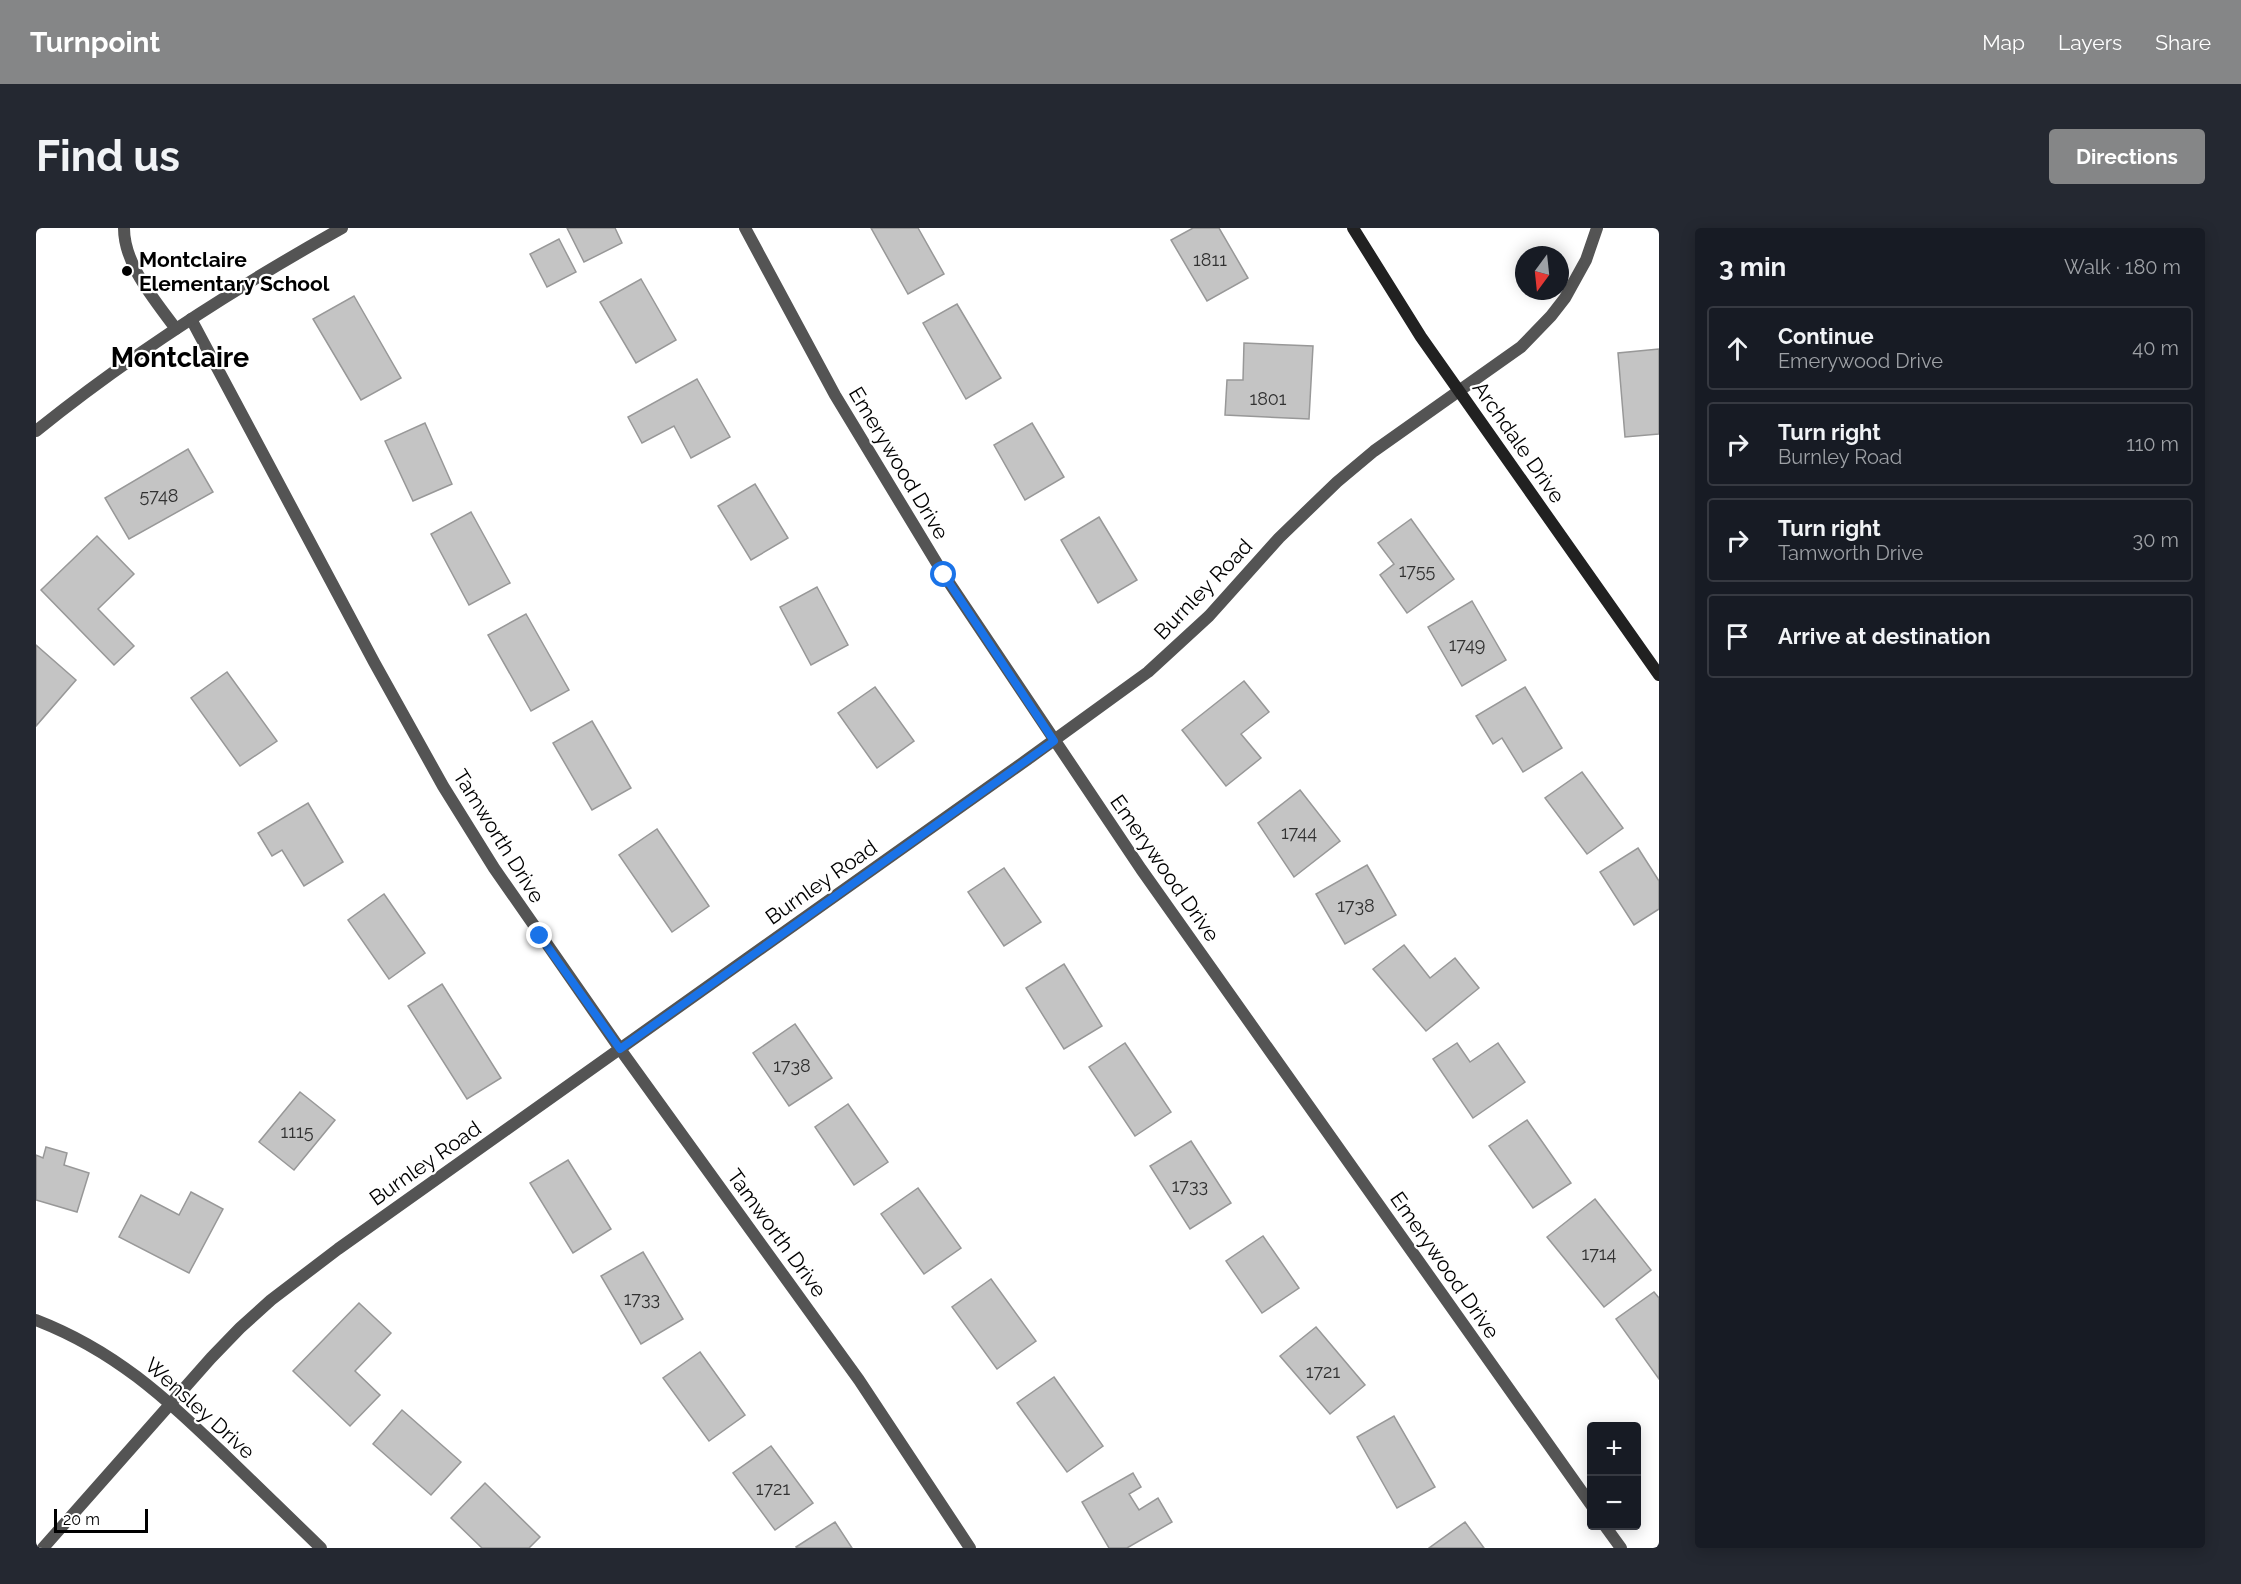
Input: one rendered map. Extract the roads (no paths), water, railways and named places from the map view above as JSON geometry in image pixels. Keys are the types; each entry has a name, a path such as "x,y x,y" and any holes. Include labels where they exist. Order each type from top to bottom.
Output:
{"street":[{"path":"124,228 124,244 146,288 176,329"},
{"path":"36,431 91,387 191,319 265,271 342,228"},
{"name":"Emerywood Drive","path":"745,228 835,395 944,575 1141,869 1587,1499"},
{"name":"Archdale Drive","path":"1353,228 1421,337 1659,675"},
{"name":"Burnley Road","path":"43,1548 218,1351 271,1300 338,1249 1148,672 1209,616 1280,538 1337,482 1374,451 1521,347 1565,298 1586,260 1597,228"},
{"name":"Tamworth Drive","path":"191,319 374,663 443,786 494,868 620,1049 859,1380 970,1548"},
{"name":"Wensley Drive","path":"36,1320 92,1345 143,1379 321,1548"},
{"path":"1608,1530 1621,1548"}],"place":[{"name":"Montclaire Elementary School","path":"127,271"}],"district":[{"name":"Montclaire","path":"180,357"}]}
